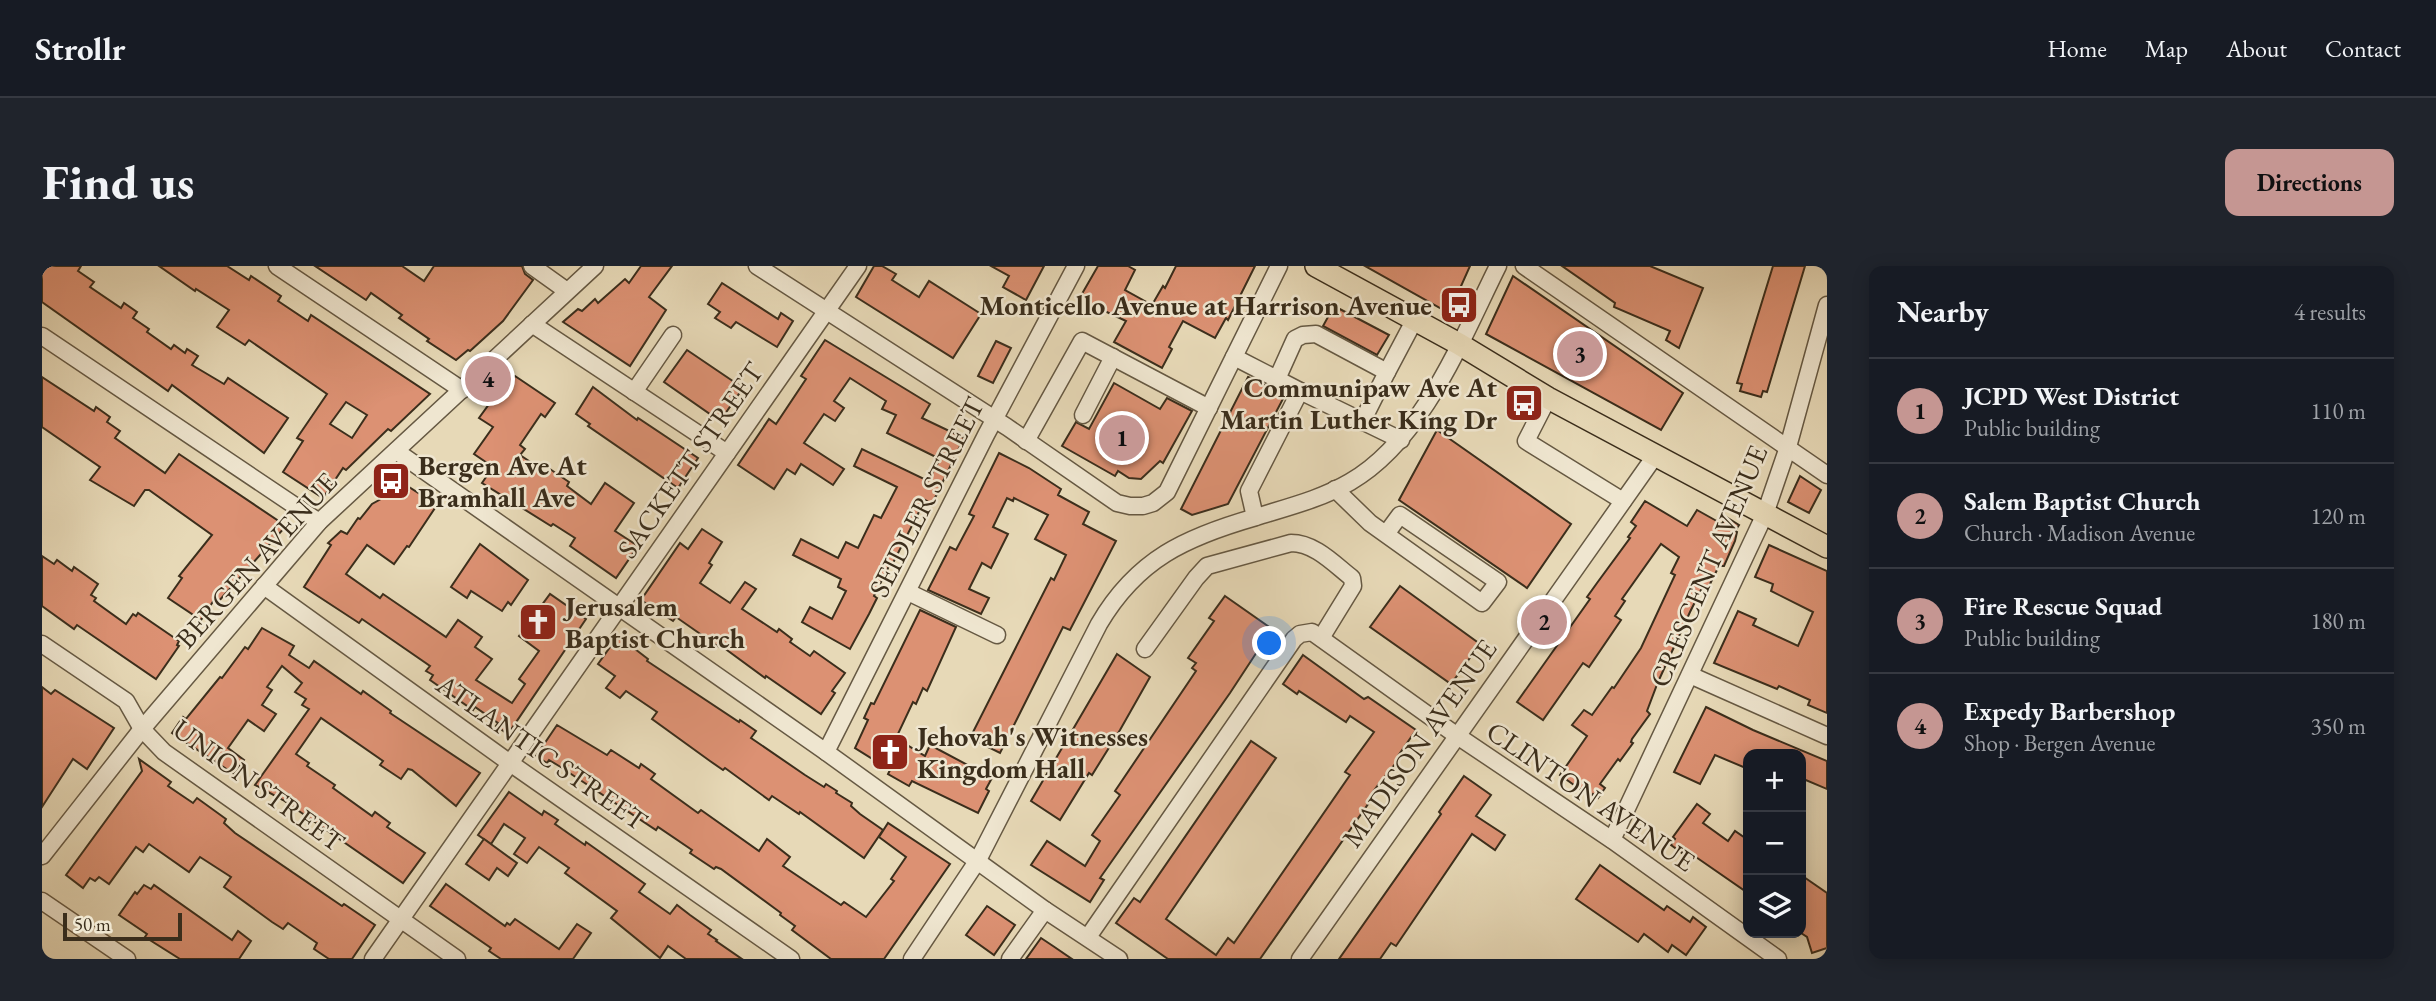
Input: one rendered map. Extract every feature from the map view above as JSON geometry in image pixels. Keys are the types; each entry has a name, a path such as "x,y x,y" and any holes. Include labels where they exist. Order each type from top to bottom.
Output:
{"main road":[{"path":"1316,266 1459,344 1548,398 1827,547"}],"street":[{"path":"277,266 462,390"},
{"path":"532,266 567,291"},
{"name":"BERGEN AVENUE","path":"42,856 142,729 319,522 595,266"},
{"path":"757,266 995,419 1117,503 1130,506 1153,503 1160,499 1172,484 1279,266"},
{"name":"SACKETT STREET","path":"373,959 858,266"},
{"name":"SEIDLER STREET","path":"826,752 1076,266"},
{"path":"912,959 978,860 1099,624 1122,590 1151,562 1177,545 1317,498 1351,482 1371,467 1401,440 1449,369 1498,266"},
{"path":"1524,266 1827,475"},
{"name":"CRESCENT AVENUE","path":"1612,840 1765,514 1788,447 1827,305"},
{"path":"1362,422 1414,321"},
{"path":"532,324 727,453"},
{"path":"1277,379 1295,339 1316,334 1387,372"},
{"path":"634,392 673,335"},
{"path":"42,336 319,522"},
{"path":"1026,441 1082,341 1209,408"},
{"path":"1083,415 1113,357"},
{"path":"1234,357 1401,440"},
{"path":"1255,517 1249,491 1300,391"},
{"path":"1548,398 1526,441 1623,501"},
{"path":"396,451 826,752 1045,910 1119,959"},
{"name":"MADISON AVENUE","path":"1300,959 1655,456"},
{"path":"1335,489 1370,523 1482,603 1497,582 1400,515 1386,534"},
{"path":"1145,649 1207,566 1303,543 1352,578 1353,586 1321,638"},
{"name":"ATLANTIC STREET","path":"264,586 510,763 791,959"},
{"path":"908,592 998,635"},
{"name":"CLINTON AVENUE","path":"1088,937 1294,639 1305,632 1312,632 1778,959"},
{"name":"UNION STREET","path":"42,644 127,701 142,729 163,752 457,959"},
{"path":"1690,676 1827,736"},
{"path":"42,901 127,959"},
{"path":"1010,959 1045,910"}],"building":[{"path":"42,266 81,266 78,271 94,282 90,287 121,308 124,303 137,312 133,318 149,329 147,332 171,349 174,345 185,353 187,349 198,356 192,365 224,384 228,378 288,418 264,453 172,385 168,391 42,302"},
{"path":"159,266 227,266 249,280 251,276 281,296 278,301 308,321 311,315 430,394 391,431 388,429 346,470 343,468 323,498 283,472 303,441 297,438 327,394 249,340 245,345 217,327 229,310 196,289 195,291","holes":["346,402 367,415 352,438 330,424"]},
{"path":"315,266 402,266 424,281 434,266 522,266 525,274 533,280 503,321 456,360 427,341 429,339 399,318 402,315 371,293 366,300"},
{"path":"641,266 672,266 649,297 666,310 630,366 563,322 578,309 582,311 595,299 598,303 625,279 629,283"},
{"path":"874,266 882,266 896,274 892,280 919,297 929,281 981,314 953,358 856,297"},
{"path":"991,266 1044,266 1026,300 1003,287 1009,276"},
{"path":"1098,266 1128,266 1135,270 1125,290 1152,305 1163,286 1165,288 1176,266 1255,266 1228,320 1226,318 1215,338 1183,321 1169,347 1172,349 1162,368 1114,342 1126,321 1079,299"},
{"path":"1365,266 1470,266 1449,313"},
{"path":"1562,266 1650,266 1703,288 1679,348 1666,340 1670,331 1614,307 1615,303"},
{"path":"1773,266 1805,266 1767,392 1763,391 1761,397 1740,391 1742,384 1737,383"},
{"path":"1513,276 1683,393 1661,430 1486,334"},
{"path":"722,283 778,319 781,313 793,321 777,347 736,322 731,328 715,318 720,312 708,304"},
{"path":"1334,306 1389,335 1377,355 1323,326"},
{"path":"825,340 930,404 922,418 964,438 932,504 925,500 892,565 890,564 874,596 877,598 850,649 802,622 810,607 832,619 846,591 838,587 841,579 793,555 801,539 838,558 846,542 858,548 874,515 881,518 897,487 854,466 862,449 928,481 940,459 887,433 896,415 882,409 886,401 850,378 834,401 844,408 835,421 824,414 804,443 844,469 833,485 801,464 795,474 787,469 774,489 738,465 769,419 776,424 806,379 801,376"},
{"path":"996,341 1011,348 993,383 978,376"},
{"path":"687,350 743,388 720,421 664,382"},
{"path":"515,376 555,403 545,417 541,414 520,445 525,449 520,455 541,469 544,465 569,482 567,486 591,504 605,483 634,503 615,531 638,546 616,578 570,546 575,538 482,483 493,467 474,454 493,427 479,418 500,389 504,391"},
{"path":"42,377 94,411 96,407 110,417 107,422 120,431 115,438 165,473 179,454 286,526 218,602 214,600 201,620 168,598 182,578 179,576 212,535 149,490 145,490 134,506 90,480 100,467 42,427"},
{"path":"1248,377 1285,395 1228,504 1192,515 1181,509"},
{"path":"1114,383 1160,409 1167,398 1192,411 1163,463 1160,461 1141,479 1129,478 1118,471 1115,476 1062,446 1076,422 1089,429"},
{"path":"593,387 637,420 638,418 698,458 678,488 588,426 590,424 576,414"},
{"path":"1437,430 1571,524 1527,588 1399,500"},
{"path":"999,453 1061,489 1058,495 1089,512 1083,524 1116,541 1070,630 1063,627 1000,753 970,738 1051,578 1054,580 1066,555 1035,539 1048,515 1014,498 1013,501 1007,498 993,527 1008,534 991,568 982,563 969,589 989,598 981,614 928,590 950,547 956,550 974,516 969,514"},
{"path":"393,476 401,478 407,482 406,485 437,505 409,547 407,546 394,564 367,545 346,574 380,598 383,594 446,637 458,620 482,637 475,647 492,659 476,680 512,703 525,684 519,679 539,651 519,636 550,594 586,619 508,734 496,726 498,723 475,707 473,710 430,680 433,675 426,671 430,666 362,619 359,623 304,587 331,545 328,543 341,531 347,534 358,518 381,499 384,490 392,489"},
{"path":"1800,476 1821,490 1809,513 1788,502"},
{"path":"1645,501 1687,526 1697,510 1722,524 1726,517 1739,525 1724,566 1719,566 1707,590 1702,588 1690,612 1658,682 1647,711 1650,714 1632,739 1633,743 1600,784 1605,788 1598,798 1593,794 1591,797 1560,775 1587,736 1572,725 1584,710 1592,715 1641,648 1675,575 1671,573 1679,557 1661,544 1622,599 1625,601 1615,616 1621,620 1589,667 1583,663 1543,720 1517,702 1630,538 1628,537 1636,526 1631,522"},
{"path":"702,529 722,542 700,583 730,603 745,582 756,589 742,609 777,632 779,629 792,639 790,642 810,656 814,651 845,673 832,691 835,693 821,714 676,617 673,621 641,600 680,543 688,549"},
{"path":"480,544 528,580 511,605 508,602 502,611 471,591 467,598 451,587"},
{"path":"1769,545 1827,571 1827,713 1808,705 1810,700 1779,686 1777,689 1714,663 1738,611 1756,619 1753,625 1798,646 1813,612 1771,591 1773,584 1755,577"},
{"path":"42,556 54,564 57,560 72,571 74,567 98,584 91,595 96,598 94,601 126,624 133,614 136,616 138,613 179,641 179,646 156,679 77,625 74,629 42,606"},
{"path":"1400,586 1480,644 1451,684 1370,627"},
{"path":"1225,596 1272,629 1100,878 1104,880 1090,902 1031,865 1047,841 1085,866 1100,841 1092,835 1120,795 1115,791 1196,671 1192,668 1196,663 1188,658 1214,621 1209,618"},
{"path":"920,610 956,627 927,691 923,688 916,704 913,702 896,738 925,756 930,745 992,778 978,813 912,781 909,786 888,774 890,770 855,748 868,720 864,718 871,703 874,704"},
{"path":"262,628 294,646 289,655 309,668 314,661 361,694 363,691 391,711 390,713 480,773 456,806 412,770 408,769 401,779 380,765 383,761 321,718 296,754 309,763 307,766 335,785 333,788 372,816 375,812 390,823 387,827 425,853 403,883 283,800 255,785 309,709 302,705 306,699 295,692 302,683 282,666 267,687 272,690 262,705 276,714 264,731 248,720 228,748 244,760 234,774 172,733 183,717 186,719 220,677 222,678 245,647 248,649"},
{"path":"618,636 648,659 647,661 756,731 751,738 824,787 826,784 837,791 836,793 852,803 851,806 860,814 883,830 864,858 800,812 799,814 772,796 769,800 725,768 723,770 710,761 652,719 657,712 626,691 620,698 606,688 615,676 598,664"},
{"path":"1117,654 1150,677 1092,775 1089,773 1060,820 1031,801"},
{"path":"1303,655 1364,699 1368,697 1416,730 1398,756 1401,757 1373,792 1375,794 1260,959 1168,959 1116,923 1134,898 1140,902 1251,741 1276,758 1166,919 1216,955 1228,938 1234,943 1350,775 1345,772 1374,732 1350,716 1346,722 1299,691 1297,694 1283,684"},
{"path":"42,687 51,694 55,690 114,728 87,769 73,759 42,807"},
{"path":"1706,707 1798,749 1743,749 1743,767 1715,755 1700,784 1674,772"},
{"path":"557,725 607,755 611,750 639,768 641,764 655,774 651,779 698,813 701,810 759,851 767,839 790,857 783,866 841,905 844,902 866,917 894,881 891,879 906,857 879,837 888,823 950,864 884,959 831,959 792,930 795,926 780,915 781,913 721,869 714,869 658,827 656,830 559,766 536,756"},
{"path":"1806,752 1827,761 1827,789 1806,780"},
{"path":"139,759 171,782 168,786 193,803 197,798 226,819 224,823 235,833 342,906 344,904 375,925 352,959 329,959 314,949 317,943 288,923 283,929 272,922 224,887 231,877 200,857 189,872 149,844 143,852 136,847 109,884 99,877 95,881 90,878 83,888 66,875 142,771"},
{"path":"1464,776 1491,795 1476,816 1505,835 1495,850 1472,834 1396,946 1391,943 1380,959 1339,959 1441,814 1439,812"},
{"path":"509,792 542,815 544,811 558,820 555,824 585,845 586,842 645,884 639,892 670,914 677,905 711,930 708,934 716,941 742,959 686,959 668,946 660,958 611,918 617,911 565,873 569,868 539,847 527,863 514,854 525,838 504,824 491,844 478,835"},
{"path":"1697,804 1710,814 1703,823 1728,841 1735,831 1743,837 1743,890 1693,855 1684,850 1682,853 1671,845 1675,839 1673,837"},
{"path":"484,839 517,863 508,876 497,868 489,880 466,864"},
{"path":"1600,865 1664,910 1667,906 1690,922 1693,917 1706,927 1686,955 1672,945 1668,952 1644,934 1638,942 1576,899"},
{"path":"1806,878 1827,893 1827,948 1812,953 1807,937"},
{"path":"446,884 505,926 515,919 559,949 577,924 591,933 573,959 501,959 489,951 491,948 430,906"},
{"path":"144,885 151,889 154,885 232,940 238,931 251,941 239,959 180,959 145,937 147,934 119,915 135,892 137,894"},
{"path":"987,906 1015,925 994,955 966,935"},
{"path":"1041,938 1053,946 1072,959 1026,959"}],"place":[{"name":"Monticello Avenue at Harrison Avenue","path":"1459,305"},
{"name":"Fire Rescue Squad","path":"1580,354"},
{"name":"Expedy Barbershop","path":"488,379"},
{"name":"Communipaw Ave At Martin Luther King Dr","path":"1524,403"},
{"name":"JCPD West District","path":"1122,438"},
{"name":"Bergen Ave At Bramhall Ave","path":"391,481"},
{"name":"Jerusalem Baptist Church","path":"538,622"},
{"name":"Salem Baptist Church","path":"1544,622"},
{"name":"Jehovah's Witnesses Kingdom Hall","path":"890,752"}]}
